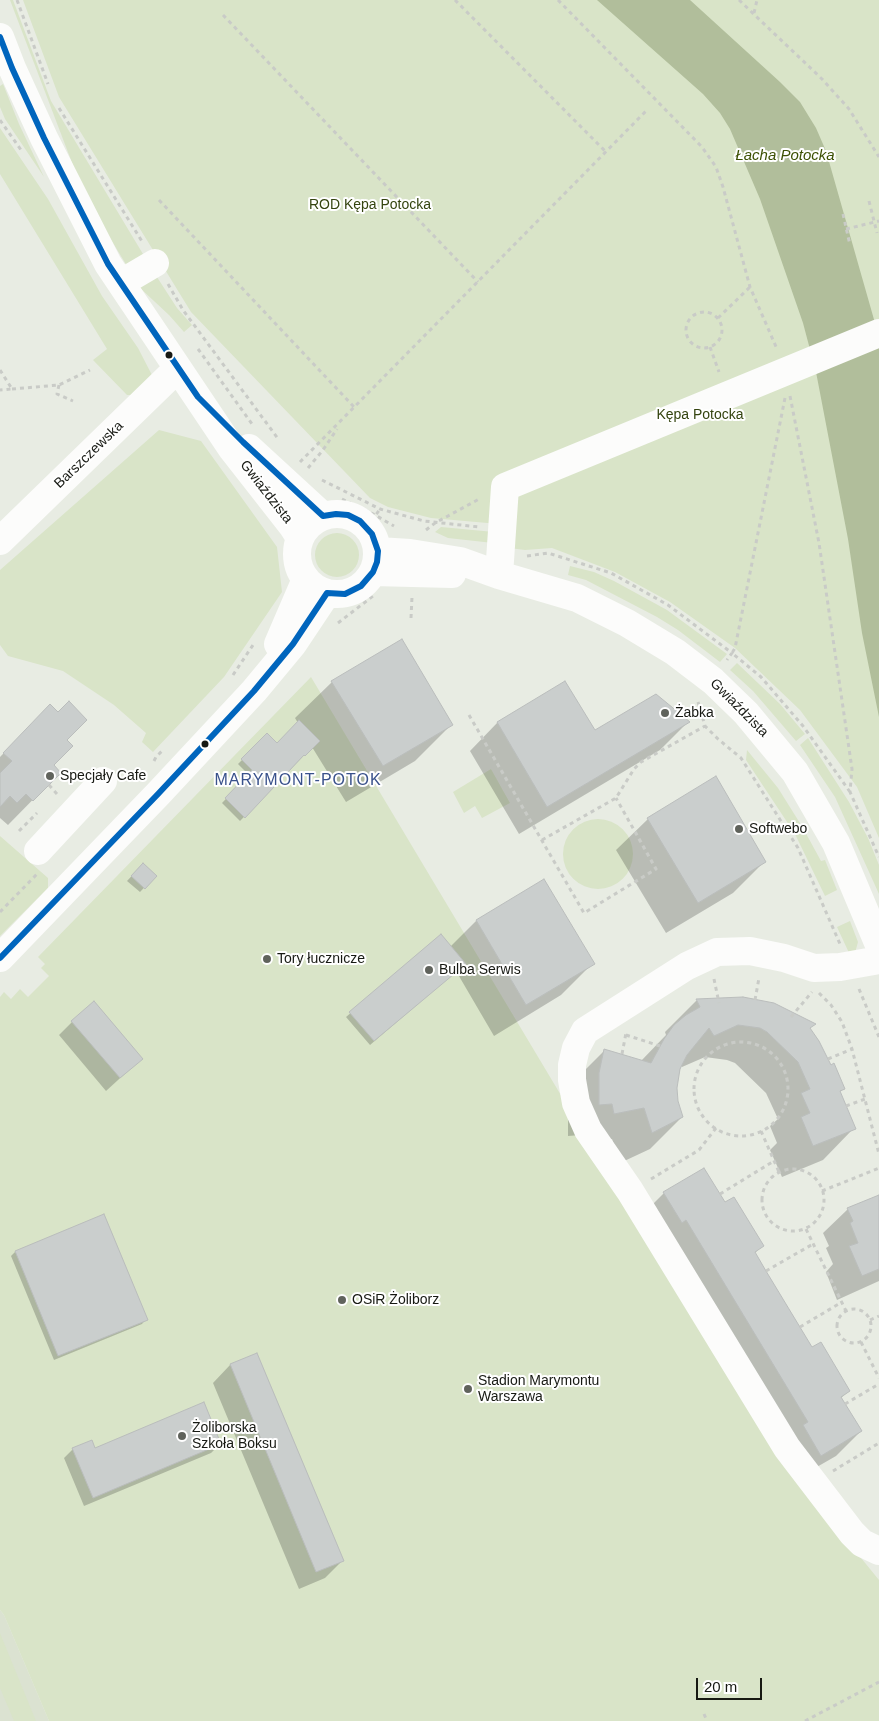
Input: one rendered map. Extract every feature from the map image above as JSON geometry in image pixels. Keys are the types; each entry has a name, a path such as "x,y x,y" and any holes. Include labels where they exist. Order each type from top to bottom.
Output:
{"street":[{"name":"Gwiaździsta","path":"0,37 44,138 108,264 232,449 300,538"},
{"path":"121,283 155,263"},
{"path":"499,575 505,488 793,373 879,333"},
{"name":"Barszczewska","path":"0,541 178,369"},
{"name":"Gwiaździsta","path":"198,397 292,468 323,516"},
{"path":"348,515 360,521 373,518 372,534 376,562 361,586 345,594 316,586 298,564 297,555 300,538 309,525 323,516 348,515"},
{"name":"Gwiaździsta","path":"376,562 499,575 577,598 628,623 675,652 713,680 758,726 795,772 836,843 879,946"},
{"path":"0,958 254,691 293,644 316,586"},
{"path":"38,851 103,782"},
{"path":"879,960 814,968 784,958 750,951 717,952 687,966 585,1030 576,1048 572,1064 572,1080 576,1103 588,1130 630,1191 786,1448 857,1538 862,1543 879,1551"}],"path":[{"path":"17,0 51,91"},
{"path":"455,0 606,152"},
{"path":"558,0 702,147 716,167 750,287 778,351 793,373 852,769 850,792"},
{"path":"739,0 822,79 849,109 879,156"},
{"path":"754,14 756,0"},
{"path":"223,15 478,282"},
{"path":"55,100 183,310 282,444"},
{"path":"292,468 355,408 647,110"},
{"path":"159,200 355,408"},
{"path":"869,202 877,233"},
{"path":"843,214 850,245"},
{"path":"846,229 879,221"},
{"path":"718,318 750,287"},
{"path":"702,312 713,314 718,318 722,329 721,335 715,344 710,347 698,347 689,340 686,328 691,317 702,312"},
{"path":"198,349 254,427"},
{"path":"0,370 12,389"},
{"path":"0,390 59,385 90,370"},
{"path":"793,373 735,648 697,699 705,726 741,758 798,848 879,1037"},
{"path":"59,385 57,394 73,401"},
{"path":"292,468 297,475 307,468 323,450 340,423"},
{"path":"292,468 307,468 314,474"},
{"path":"321,479 373,518 502,529"},
{"path":"434,522 465,505 505,488"},
{"path":"411,618 412,607"},
{"path":"732,654 761,677 803,726 850,792 879,857"},
{"path":"469,715 584,913 656,869 616,798"},
{"path":"542,840 616,798 634,769 641,762 705,726"},
{"path":"755,1000 760,972"},
{"path":"713,975 719,1003"},
{"path":"791,1017 814,989 831,1005 842,1022 852,1049 879,1154"},
{"path":"626,1034 660,1046"},
{"path":"744,1042 755,1044 774,1055 785,1074 787,1097 783,1108 777,1118 761,1131 746,1135 732,1135 716,1128 700,1113 695,1100 696,1074 702,1062 711,1052 722,1046 744,1042"},
{"path":"828,1059 852,1049"},
{"path":"846,1106 866,1099"},
{"path":"630,1191 699,1150 716,1128"},
{"path":"761,1131 779,1172"},
{"path":"720,1194 774,1162"},
{"path":"822,1191 879,1168"},
{"path":"790,1170 802,1171 812,1176 822,1191 824,1205 821,1215 806,1229 792,1232 779,1228 768,1220 762,1207 762,1193 768,1181 779,1172 790,1170"},
{"path":"806,1229 846,1311"},
{"path":"766,1271 813,1244"},
{"path":"800,1327 842,1302"},
{"path":"859,1310 864,1312 870,1320 870,1334 861,1342 854,1344 846,1342 840,1337 837,1330 837,1322 840,1315 846,1311 859,1310"},
{"path":"870,1320 879,1316"},
{"path":"861,1342 879,1378"},
{"path":"846,1404 879,1384"},
{"path":"813,1483 879,1442"},
{"path":"805,1721 879,1683"},
{"path":"704,1714 707,1721"}],"shaded area":[{"path":"0,1610 4,1615 49,1721 0,1721"}],"green space":[{"path":"10,0 13,0 51,101 146,259 127,266 99,220 74,168"},
{"path":"23,0 879,0 879,838 857,787 800,710 735,648 670,602 615,572 552,548 525,550 509,548 510,525 431,518 388,507 370,498 191,312 59,97"},
{"path":"3,84 44,177 5,119 0,107 0,86"},
{"path":"0,128 48,199 102,296 138,348 153,377 136,395 127,395 93,360 107,349 0,174"},
{"path":"155,274 177,308 192,325 184,332 140,288 140,283"},
{"path":"159,430 201,441 277,547 282,592 224,677 153,752 142,742 146,733 114,705 63,671 8,656 0,645 0,570"},
{"path":"441,527 494,532 493,543 448,538 435,532"},
{"path":"337,533 349,537 355,543 359,555 355,567 349,573 337,577 325,573 319,567 315,555 319,543 325,537"},
{"path":"570,566 594,572 614,581 667,610 727,654 720,662 678,630 657,617 586,580 568,575"},
{"path":"737,663 780,704 805,734 796,741 753,691 730,670"},
{"name":"OSiR Żoliborz","path":"311,677 773,1450 879,1580 879,1721 49,1721 4,1615 0,1610 0,997 4,992 11,999 20,989 28,997 49,976 41,968 45,964 38,957"},
{"path":"808,738 849,802 868,838 879,865 879,894 835,797 800,745"},
{"path":"747,750 778,788 821,861 825,860 837,890 825,896 795,834 746,760"},
{"path":"491,769 510,803 482,818 475,806 464,813 453,792"},
{"path":"598,819 617,825 627,835 633,854 627,873 617,883 598,889 579,883 569,873 563,854 569,835 579,825"},
{"path":"0,836 48,878 48,888 0,936"},
{"path":"850,921 858,942 855,953 850,955 837,927"},
{"path":"0,1633 36,1721 14,1721 0,1688"}],"water":[{"name":"Łacha Potocka","path":"597,0 690,0 800,102 816,128 826,151 875,323 879,331 879,717 862,633 848,539 816,372 803,323 760,199 730,129 720,113 703,94"}],"building":[{"path":"402,639 453,725 383,766 331,681"},
{"path":"565,681 595,730 656,694 690,722 547,807 497,722"},
{"path":"69,701 87,720 67,740 73,746 54,765 61,773 33,801 26,794 17,803 10,796 0,807 0,773 12,761 3,753 50,704 58,712"},
{"path":"299,720 320,741 304,755 245,818 225,798 252,770 241,759 267,733 277,743"},
{"path":"716,776 766,862 698,903 647,818"},
{"path":"143,863 157,876 145,889 131,876"},
{"path":"544,879 595,964 526,1005 476,920"},
{"path":"441,934 466,964 374,1041 349,1012"},
{"path":"743,997 774,1003 816,1024 810,1028 831,1065 834,1063 845,1089 840,1091 856,1129 813,1146 801,1117 810,1113 801,1093 810,1089 798,1062 767,1032 760,1028 738,1025 714,1036 709,1028 687,1055 680,1069 677,1088 678,1101 683,1117 652,1133 644,1108 614,1114 612,1104 599,1105 599,1073 604,1049 651,1063 674,1025 700,1007 696,999"},
{"path":"94,1001 143,1059 120,1078 71,1021"},
{"path":"704,1168 725,1202 734,1197 764,1246 755,1252 766,1271 812,1347 821,1342 850,1391 841,1397 862,1431 821,1456 803,1425 808,1422 686,1220 682,1223 663,1192"},
{"path":"879,1195 879,1269 862,1276 849,1246 858,1243 850,1223 853,1221 847,1208"},
{"path":"104,1214 148,1320 58,1356 15,1251"},
{"path":"257,1353 344,1561 316,1572 230,1364"},
{"path":"204,1402 221,1444 93,1498 72,1448 92,1440 95,1448"}],"transit line":[{"path":"0,37 44,138 108,264 198,397 243,442 323,516 348,515 360,521 372,534 378,551 377,562 373,572 361,586 345,594 327,593 293,644 254,691 0,958"}],"place":[{"name":"Żabka","path":"665,713"},
{"name":"Specjały Cafe","path":"50,776"},
{"name":"Softwebo","path":"739,829"},
{"name":"Tory łucznicze","path":"267,959"},
{"name":"Bulba Serwis","path":"429,970"},
{"name":"OSiR Żoliborz","path":"342,1300"},
{"name":"Stadion Marymontu Warszawa","path":"468,1389"},
{"name":"Żoliborska Szkoła Boksu","path":"182,1436"}],"district":[{"name":"MARYMONT-POTOK","path":"298,781"}],"park label":[{"name":"ROD Kępa Potocka","path":"370,205"},
{"name":"Kępa Potocka","path":"700,415"}]}
